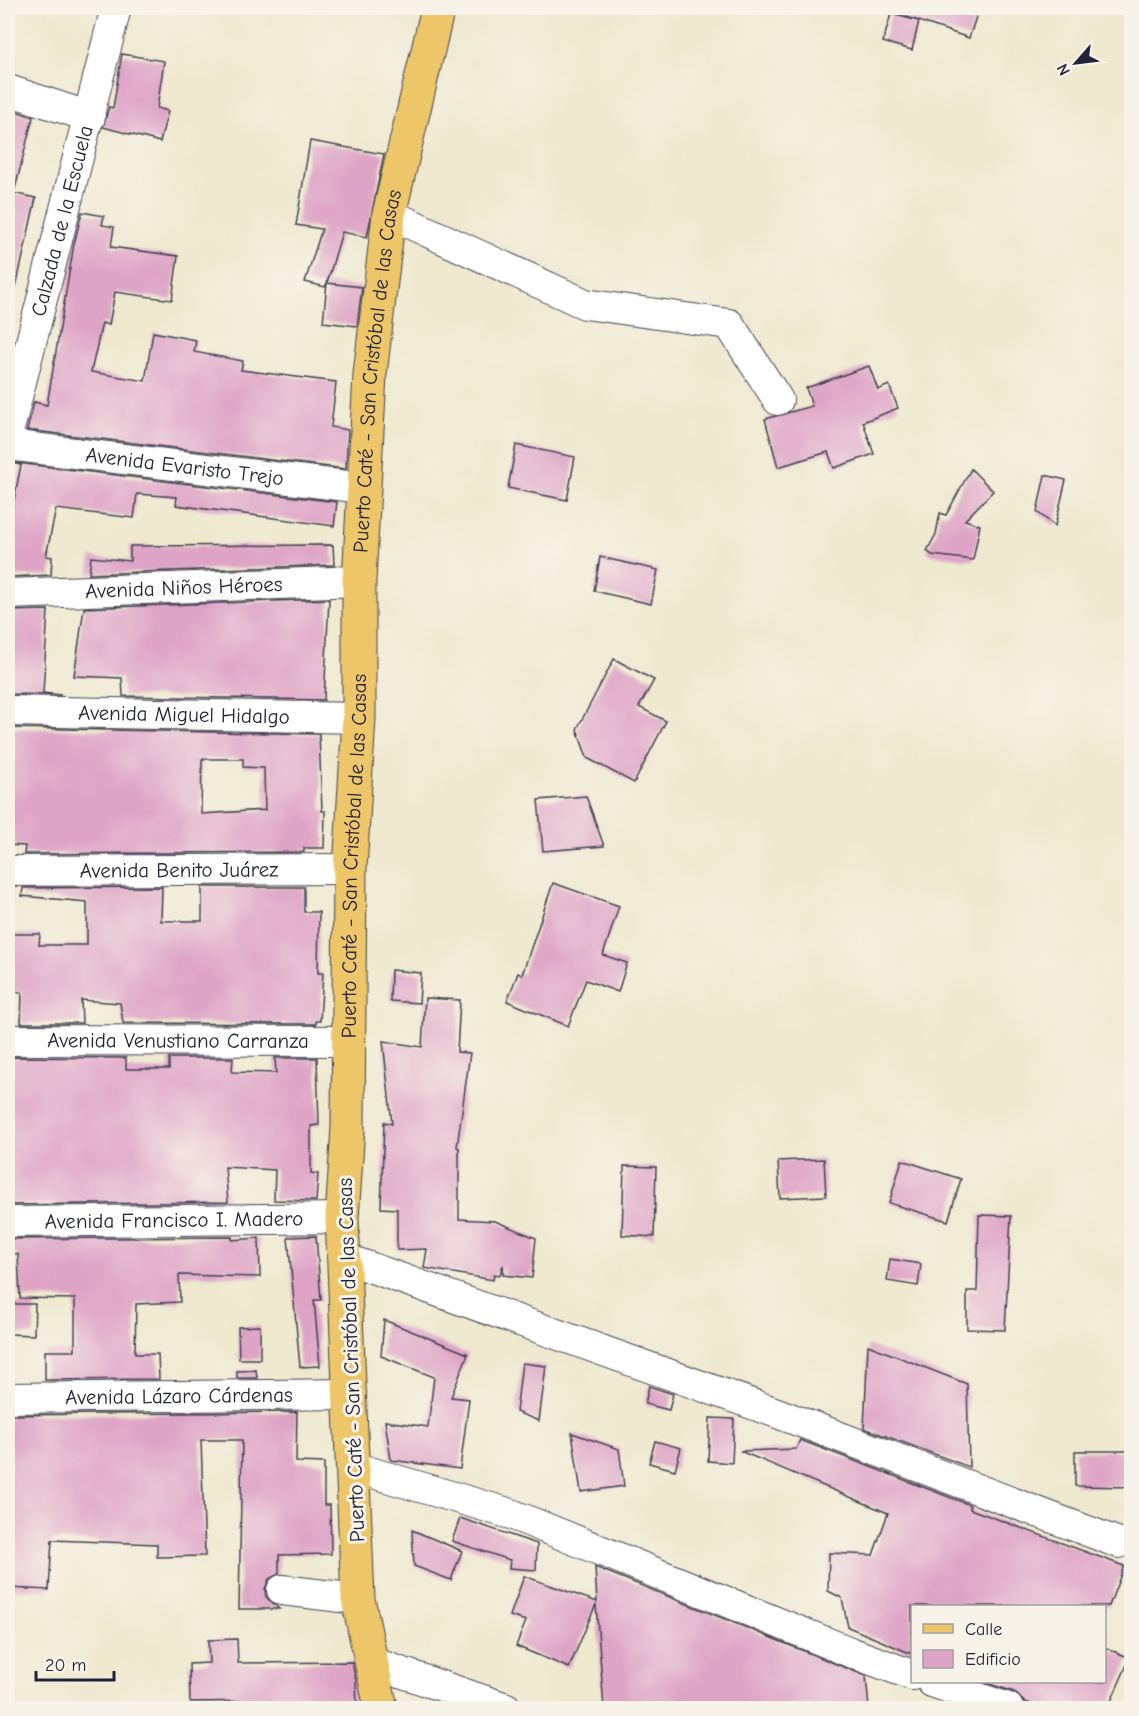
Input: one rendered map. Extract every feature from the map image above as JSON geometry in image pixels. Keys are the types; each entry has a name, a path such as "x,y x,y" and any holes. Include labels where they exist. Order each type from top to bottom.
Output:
{"main road":[{"name":"Puerto Caté - San Cristóbal de las Casas","path":"381,1708 374,1664 358,1599 342,1218 348,1127 350,869 359,718 359,581 370,374 389,214 438,8"}],"street":[{"name":"Calzada de la Escuela","path":"8,433 116,8"},
{"path":"8,90 90,117"},
{"path":"389,214 585,304 729,324 778,400"},
{"name":"Avenida Evaristo Trejo","path":"8,445 363,488"},
{"name":"Avenida Niños Héroes","path":"8,594 359,581"},
{"name":"Avenida Miguel Hidalgo","path":"8,711 359,718"},
{"name":"Avenida Benito Juárez","path":"8,871 350,869"},
{"name":"Avenida Venustiano Carranza","path":"8,1040 347,1041"},
{"name":"Avenida Francisco I. Madero","path":"8,1222 342,1218"},
{"path":"344,1258 777,1413 1119,1543"},
{"name":"Avenida Lázaro Cárdenas","path":"8,1398 351,1394"},
{"path":"353,1467 511,1514 911,1675"},
{"path":"282,1590 358,1599"},
{"path":"374,1664 506,1708"},
{"path":"935,1683 1008,1708"}],"building":[{"path":"890,8 979,8 969,38 889,11"},
{"path":"891,14 919,21 912,50 883,42"},
{"path":"122,54 164,61 157,108 168,111 160,142 103,127 109,107 113,108"},
{"path":"8,108 33,117 15,189 8,188"},
{"path":"310,141 384,154 367,237 342,232 325,287 305,282 322,229 296,225"},
{"path":"8,192 36,198 16,287 8,286"},
{"path":"82,212 104,216 102,225 114,227 111,247 178,256 172,300 115,292 109,325 102,323 91,372 145,381 153,332 196,340 194,352 243,361 241,370 336,382 331,427 348,430 346,469 27,430 34,402 47,405 74,244"},
{"path":"327,283 362,287 357,326 323,322"},
{"path":"869,366 878,390 889,385 898,408 863,422 874,454 834,468 828,452 778,467 765,419 812,406 806,388"},
{"path":"516,445 575,457 567,500 508,488"},
{"path":"8,462 337,502 334,526 176,505 177,497 137,494 134,518 56,509 46,556 52,557 51,575 8,577 8,530 21,465"},
{"path":"971,469 993,491 965,520 980,525 973,560 932,555 927,551 936,534 940,513 946,515"},
{"path":"1045,475 1066,480 1055,526 1037,512"},
{"path":"333,545 334,565 89,574 91,557 130,561 130,546"},
{"path":"600,557 658,570 651,604 594,591"},
{"path":"329,599 324,700 123,696 122,678 74,676 84,608"},
{"path":"48,610 43,693 61,695 8,694 8,611"},
{"path":"614,659 654,680 639,707 666,721 634,783 587,758 577,729"},
{"path":"8,728 319,734 322,811 325,811 324,848 304,848 304,852 24,854 25,846 8,845","holes":["202,759 243,759 243,767 264,768 265,810 201,814"]},
{"path":"586,796 604,846 543,851 538,800"},
{"path":"553,883 619,906 603,955 627,963 618,992 586,980 568,1026 507,1001 518,973 522,975"},
{"path":"162,887 161,921 202,921 202,887 304,887 304,912 319,912 318,973 323,973 320,1021 316,1021 316,1024 123,1023 120,1003 81,1000 82,1023 21,1023 22,992 9,992 8,934 40,934 39,945 87,945 87,902 22,896 23,888"},
{"path":"391,970 421,973 419,1003 390,1001"},
{"path":"425,998 460,1000 457,1052 470,1053 457,1147 459,1148 459,1219 495,1221 536,1238 532,1278 503,1275 503,1265 500,1275 494,1274 493,1280 424,1268 427,1249 397,1250 397,1209 381,1208 384,1122 392,1124 383,1041 422,1047"},
{"path":"8,1057 126,1058 126,1069 169,1069 169,1058 233,1058 232,1072 276,1073 275,1058 317,1058 319,1125 311,1126 311,1173 318,1174 316,1201 274,1200 275,1170 225,1167 228,1202 8,1205"},
{"path":"824,1159 826,1196 780,1198 778,1161"},
{"path":"902,1160 961,1179 948,1221 889,1203"},
{"path":"624,1166 656,1167 654,1237 622,1235"},
{"path":"979,1215 1011,1216 1005,1330 967,1329 967,1291 977,1291"},
{"path":"316,1236 321,1300 314,1300 320,1366 300,1367 288,1237"},
{"path":"232,1237 232,1240 259,1238 260,1277 179,1275 180,1302 136,1304 135,1354 158,1354 159,1379 45,1380 45,1351 75,1351 75,1299 20,1298 18,1254 8,1254 8,1239"},
{"path":"890,1259 921,1264 918,1286 887,1281"},
{"path":"8,1304 35,1304 34,1335 8,1334"},
{"path":"384,1320 468,1354 451,1397 469,1399 460,1469 391,1460 385,1421 428,1427 434,1377 381,1356"},
{"path":"260,1326 260,1359 239,1359 238,1327"},
{"path":"868,1345 967,1384 969,1467 864,1428"},
{"path":"522,1363 546,1366 539,1421 516,1412"},
{"path":"256,1370 257,1378 237,1378 237,1371"},
{"path":"649,1386 673,1394 669,1410 645,1404"},
{"path":"297,1412 296,1462 324,1463 324,1505 330,1505 331,1554 279,1555 279,1574 269,1579 265,1589 266,1597 279,1609 239,1609 242,1440 201,1440 205,1556 157,1557 157,1544 52,1540 49,1590 8,1588 8,1415"},
{"path":"710,1418 734,1419 732,1463 708,1461"},
{"path":"572,1433 619,1449 624,1486 581,1492"},
{"path":"800,1440 970,1505 970,1509 1124,1566 1109,1606 911,1605 911,1654 848,1627 842,1598 828,1591 829,1553 873,1555 888,1513 740,1451 796,1449"},
{"path":"655,1441 681,1448 675,1470 649,1463"},
{"path":"1075,1451 1131,1451 1131,1487 1075,1486"},
{"path":"460,1518 537,1544 536,1570 509,1568 510,1560 452,1541"},
{"path":"412,1530 462,1551 451,1580 414,1566"},
{"path":"595,1567 866,1676 869,1708 604,1708 596,1604 569,1668 516,1646 526,1621 510,1616 524,1576 597,1602"},
{"path":"237,1639 238,1663 352,1662 356,1681 357,1708 270,1708 270,1701 190,1702 189,1664 209,1663 208,1640"},
{"path":"1106,1648 1130,1658 1108,1708 1041,1708 1023,1701 1014,1692 987,1683 1106,1683"}]}
